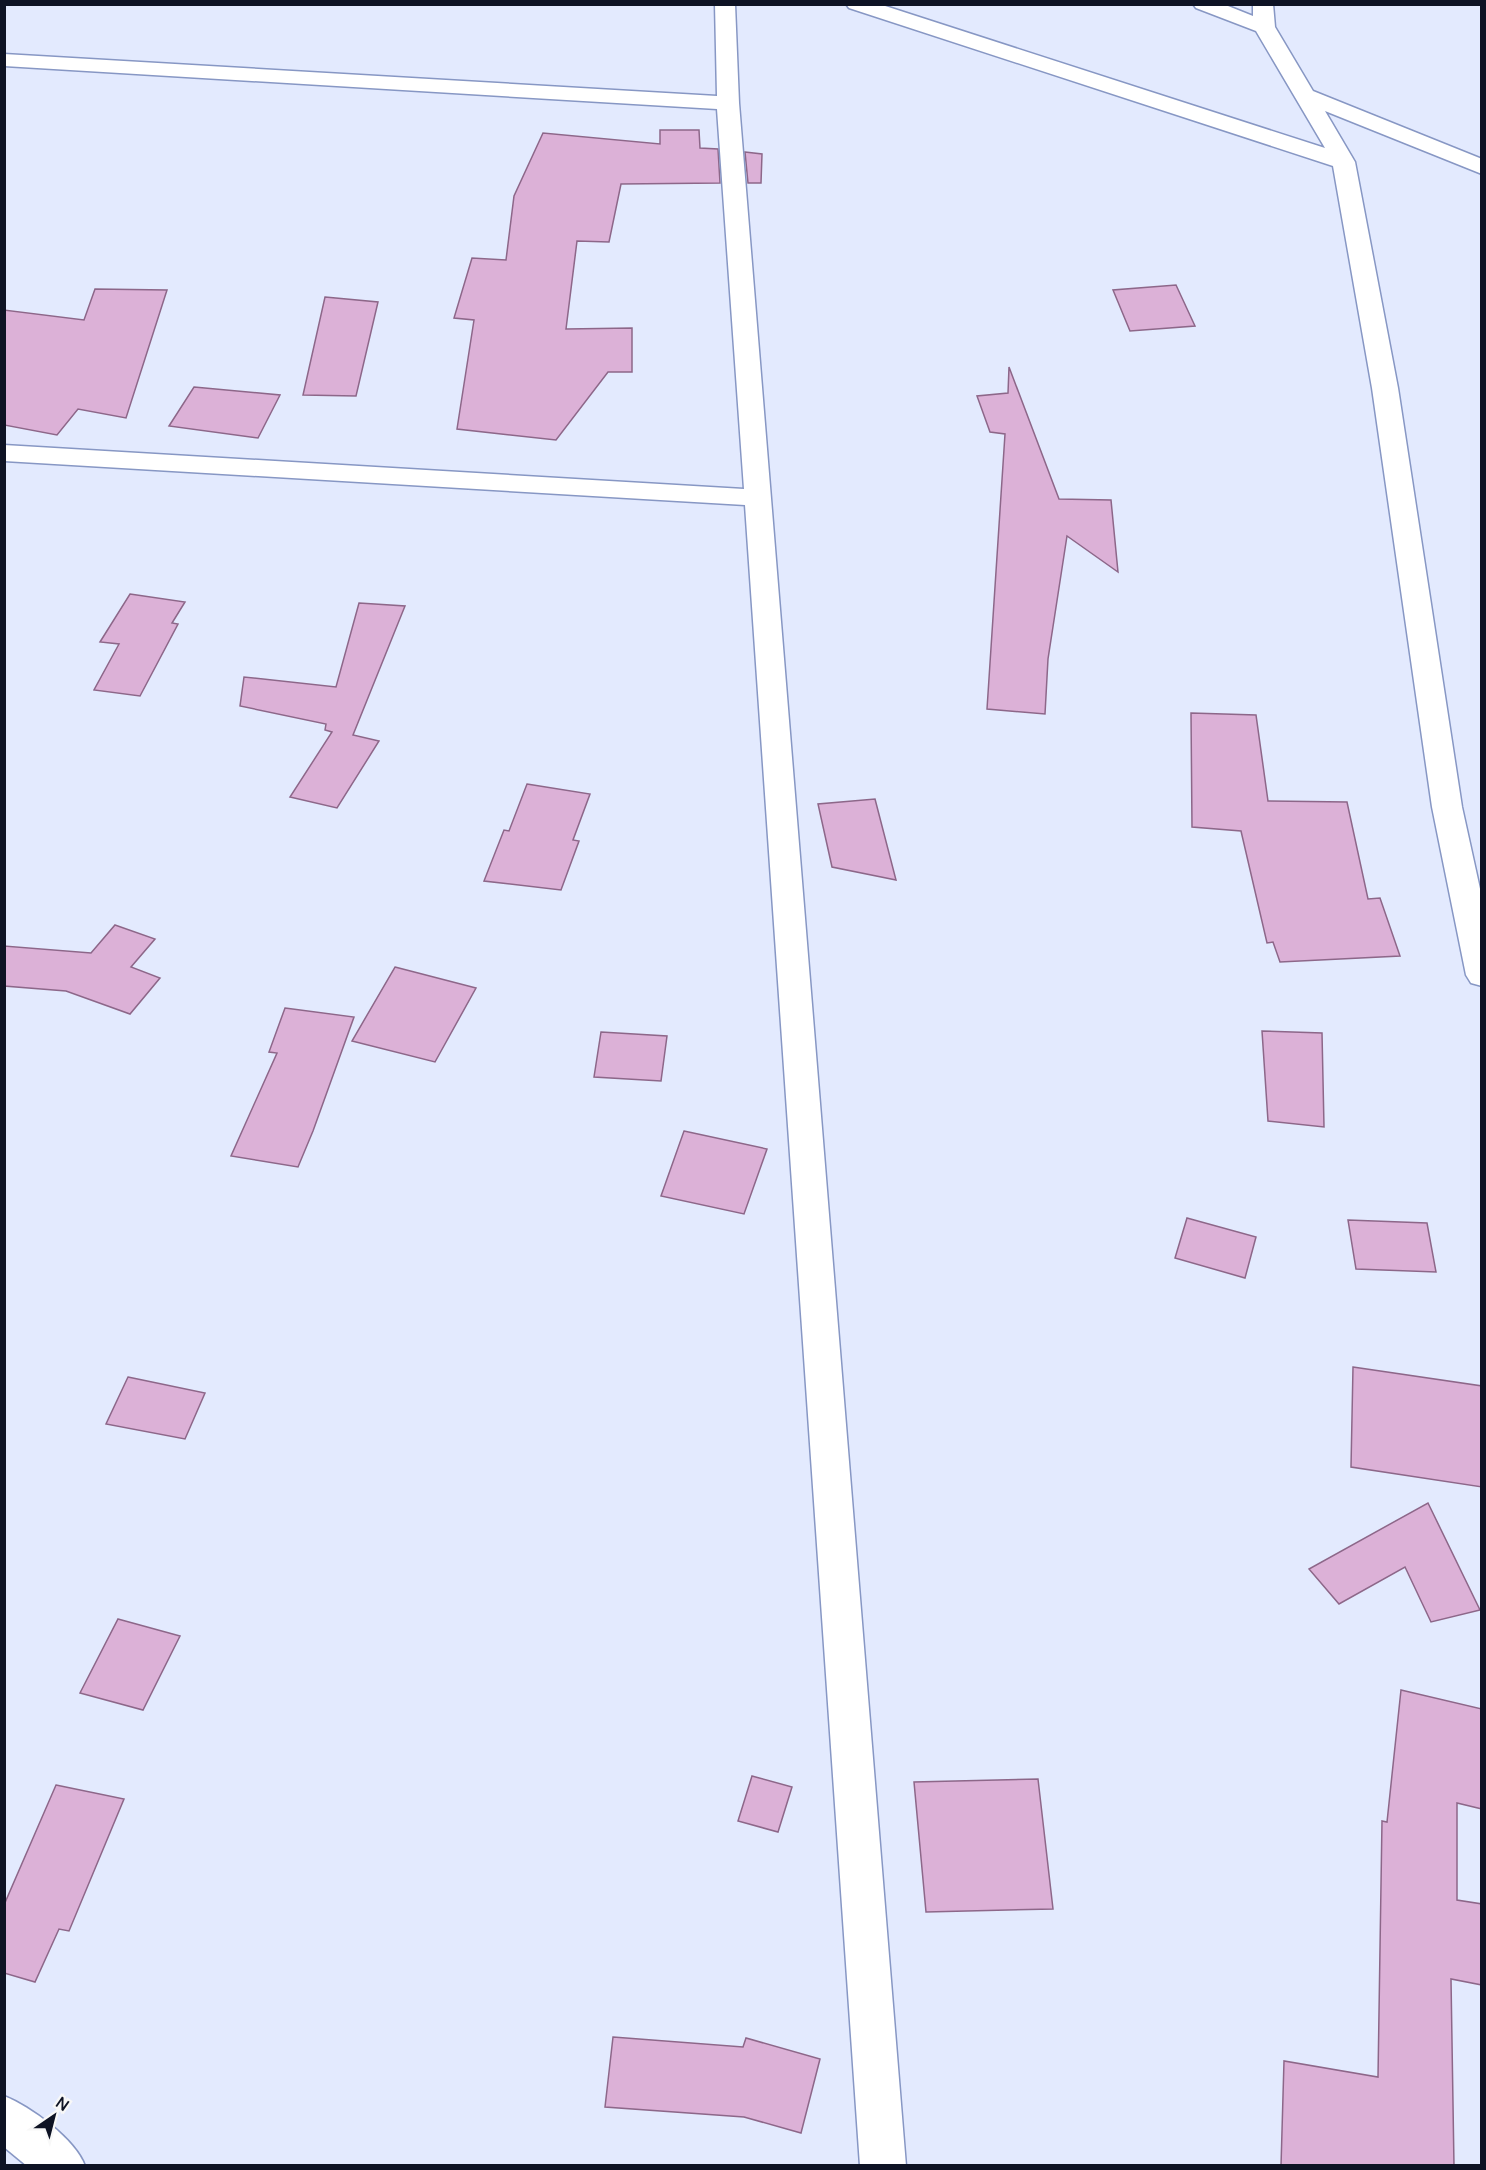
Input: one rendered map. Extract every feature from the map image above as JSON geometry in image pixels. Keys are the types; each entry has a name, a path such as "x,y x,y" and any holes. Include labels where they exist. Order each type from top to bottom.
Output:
{"street":[{"path":"725,4 728,104 883,2166"},
{"path":"856,4 1344,162"},
{"path":"1203,4 1263,16 1304,95 1344,162 1385,388 1447,807 1482,975"},
{"path":"4,60 728,104"},
{"path":"1304,95 1482,167"},
{"path":"4,453 758,498"},
{"path":"4,2118 63,2166"}],"building":[{"path":"660,130 699,130 700,148 718,149 720,183 621,184 609,242 577,241 566,329 632,328 632,372 608,372 556,440 457,429 474,320 454,318 472,258 506,260 514,196 543,133 660,144"},
{"path":"745,152 762,154 761,183 748,183"},
{"path":"1176,285 1195,326 1130,331 1113,290"},
{"path":"95,289 167,290 126,418 78,409 57,435 4,425 4,310 84,320"},
{"path":"325,297 378,302 356,396 303,395"},
{"path":"1009,367 1059,499 1111,500 1118,572 1067,536 1048,659 1045,714 987,709 1005,434 990,432 977,396 1008,393"},
{"path":"194,387 280,395 258,438 169,426"},
{"path":"130,594 185,602 172,623 178,624 140,696 94,690 119,644 100,642"},
{"path":"359,603 405,606 353,735 379,741 337,808 290,797 332,732 325,730 326,724 240,706 244,677 336,687"},
{"path":"1191,713 1256,715 1268,801 1347,802 1368,899 1380,898 1400,956 1280,962 1273,942 1267,943 1241,831 1192,827"},
{"path":"527,784 590,794 573,840 579,841 561,890 484,881 504,830 509,831"},
{"path":"875,799 896,880 832,867 818,804"},
{"path":"115,925 155,939 131,967 160,978 130,1014 66,991 4,986 4,946 91,953"},
{"path":"395,967 476,988 435,1062 352,1041"},
{"path":"285,1008 354,1017 298,1167 231,1156 277,1053 269,1052"},
{"path":"1262,1031 1322,1033 1324,1127 1268,1121"},
{"path":"601,1032 667,1036 661,1081 594,1077"},
{"path":"684,1131 767,1149 744,1214 661,1196"},
{"path":"1187,1218 1256,1237 1245,1278 1175,1258"},
{"path":"1348,1220 1427,1223 1436,1272 1356,1269"},
{"path":"1353,1367 1482,1386 1482,1487 1351,1467"},
{"path":"128,1377 205,1393 185,1439 106,1424"},
{"path":"1428,1503 1480,1610 1431,1622 1405,1567 1339,1604 1309,1569"},
{"path":"118,1619 180,1636 143,1710 80,1693"},
{"path":"1401,1690 1482,1709 1482,1809 1457,1803 1457,1900 1482,1904 1482,1985 1451,1979 1454,2166 1281,2166 1284,2061 1378,2077 1382,1821 1387,1822"},
{"path":"752,1776 792,1787 778,1832 738,1821"},
{"path":"1038,1779 1053,1909 926,1912 914,1782"},
{"path":"56,1785 124,1799 69,1931 59,1929 35,1982 4,1973 4,1905"},
{"path":"613,2037 743,2047 746,2038 820,2059 801,2133 744,2117 605,2107"}]}
